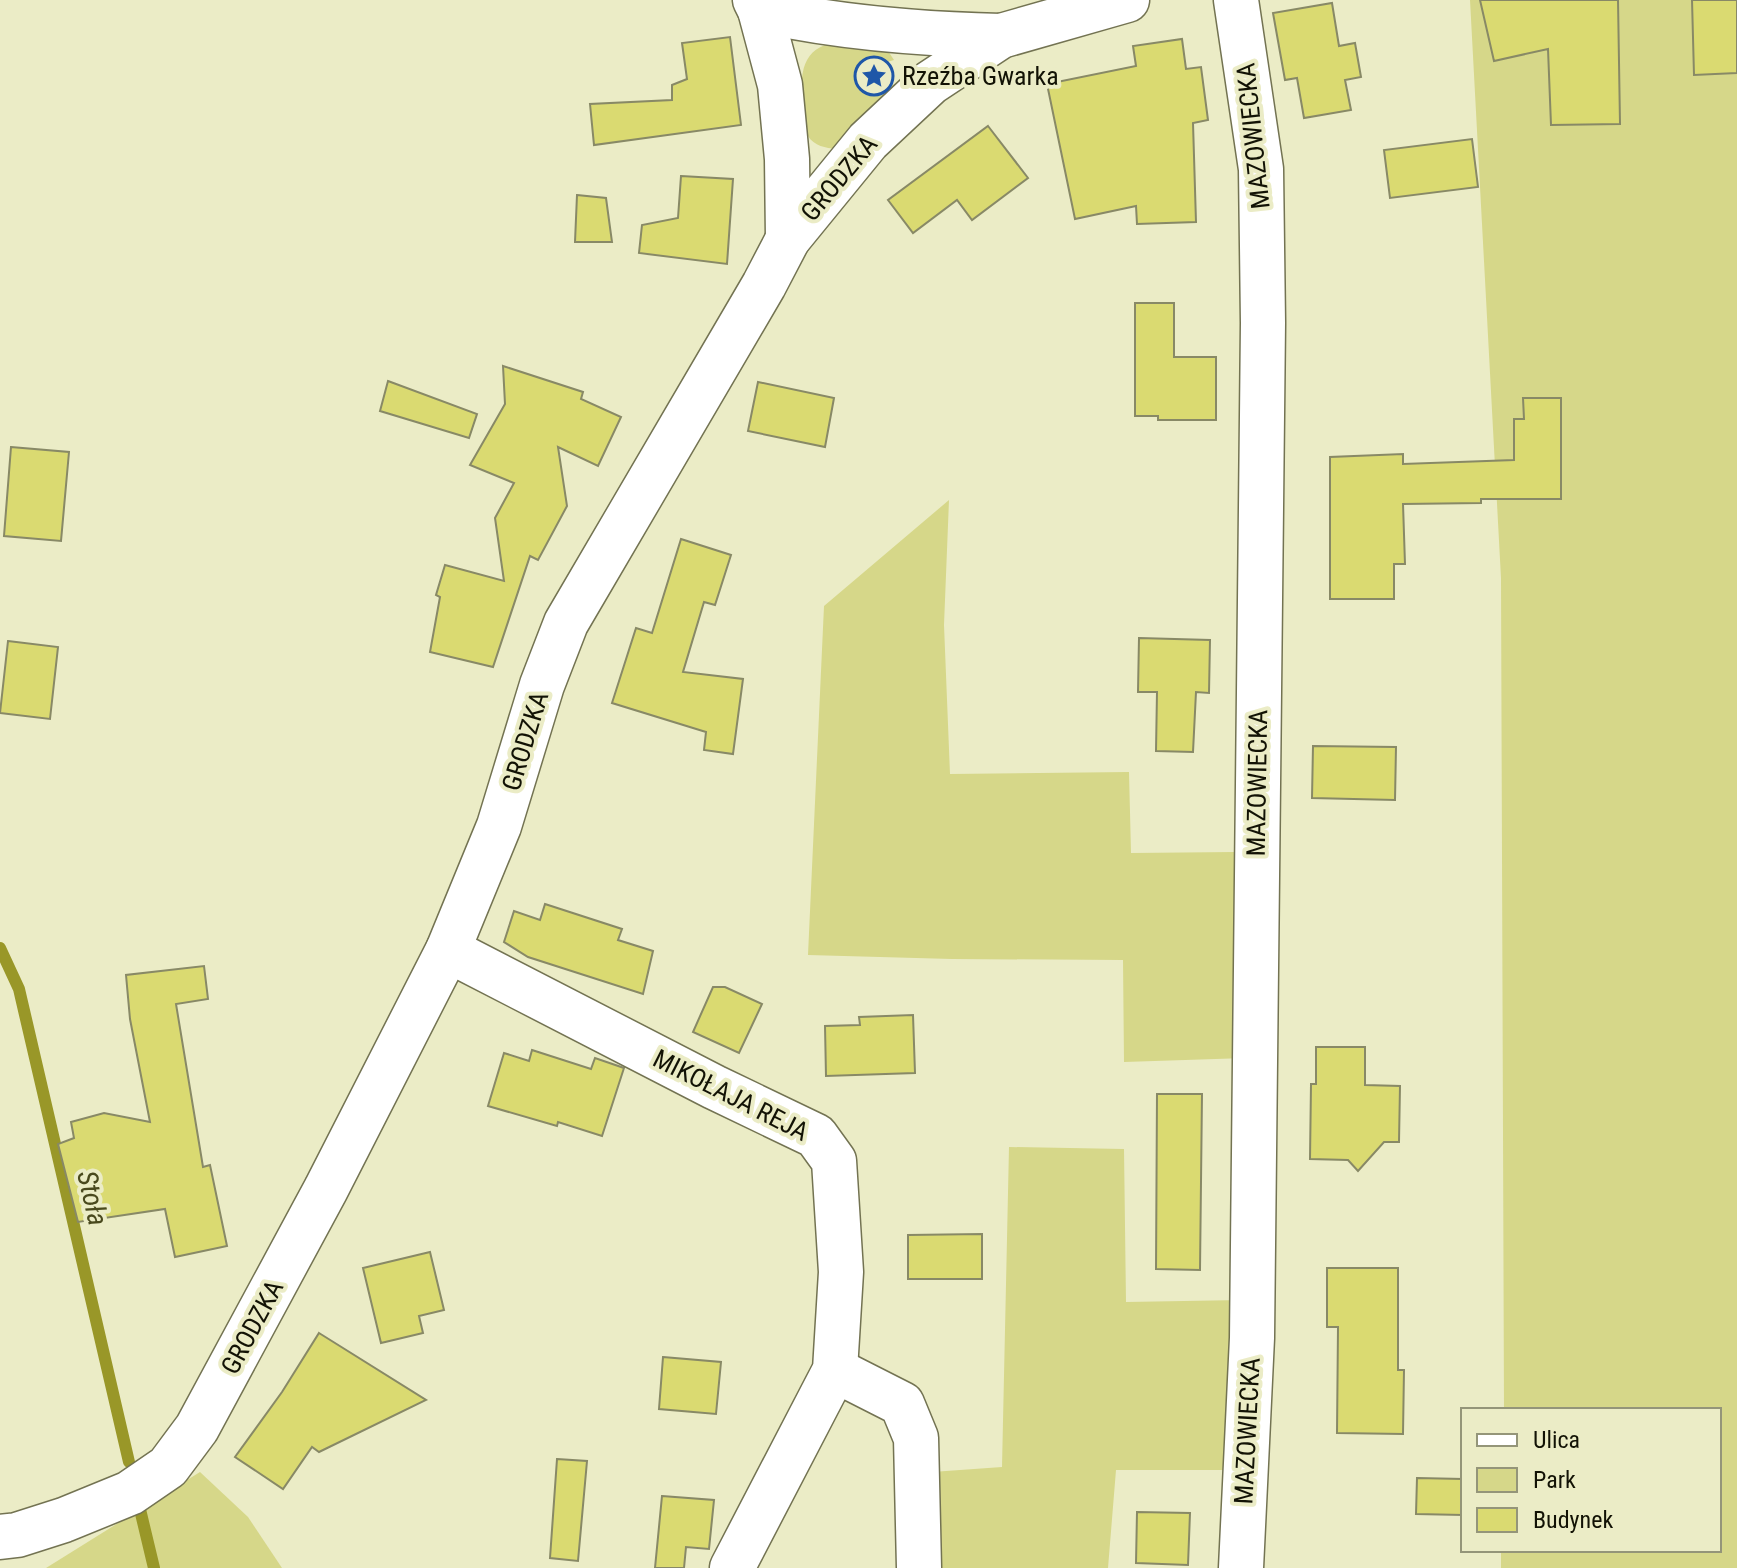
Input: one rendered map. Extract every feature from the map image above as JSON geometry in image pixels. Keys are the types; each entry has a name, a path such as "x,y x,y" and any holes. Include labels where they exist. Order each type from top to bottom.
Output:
{"street":[{"name":"GRODZKA","path":"0,1537 17,1535 64,1520 130,1493 168,1467 205,1414 326,1189 448,950 499,826 542,685 566,623 788,239 878,131 930,83 1001,36 1127,0"},
{"name":"MAZOWIECKA","path":"1236,0 1261,169 1263,323 1252,1338 1241,1568"},
{"path":"757,5 816,22 934,34 1001,36"},
{"path":"757,5 780,85 787,159 788,239"},
{"name":"MIKOŁAJA REJA","path":"448,950 816,1136 834,1161 841,1272 835,1370 732,1568"},
{"path":"835,1370 902,1404 916,1438 919,1568"}],"green space":[{"path":"1470,0 1737,0 1737,1568 1501,1568 1501,1552 1721,1552 1721,1408 1504,1408 1501,578"},
{"path":"825,45 888,51 894,60 859,70 864,93 900,83 836,149 814,142 806,134 804,125 802,92 805,64 809,56"},
{"path":"949,500 944,625 950,774 1129,772 1131,853 1235,852 1246,1058 1124,1062 1123,960 808,955 824,606"},
{"path":"1009,1147 1124,1149 1126,1302 1242,1300 1239,1470 1116,1470 1108,1568 933,1568 932,1472 1002,1467"},
{"path":"200,1472 248,1517 282,1568 46,1568"}],"building":[{"path":"1480,0 1618,0 1620,124 1551,125 1548,49 1494,61"},
{"path":"1692,0 1737,0 1737,73 1694,75"},
{"path":"1332,3 1339,46 1355,43 1361,77 1345,80 1351,110 1304,118 1297,78 1285,80 1273,13"},
{"path":"730,37 741,125 594,145 590,104 672,100 672,85 687,79 682,43"},
{"path":"1182,39 1186,69 1201,67 1208,120 1193,123 1196,222 1137,224 1136,206 1075,219 1047,84 1136,66 1133,46"},
{"path":"988,126 1028,178 972,220 957,200 913,233 888,200"},
{"path":"1472,139 1478,187 1390,198 1384,150"},
{"path":"681,176 733,179 727,264 639,253 642,225 678,218"},
{"path":"577,195 606,198 612,242 575,242"},
{"path":"1135,303 1174,303 1174,357 1216,357 1216,420 1158,420 1158,416 1135,416"},
{"path":"503,366 583,392 581,399 621,417 598,466 558,447 567,506 538,560 530,556 493,667 430,652 440,597 436,595 445,565 504,581 495,518 514,483 470,465 505,404"},
{"path":"388,381 477,414 469,438 380,411"},
{"path":"758,382 834,398 825,447 748,431"},
{"path":"1523,398 1561,398 1561,499 1481,499 1481,503 1403,504 1405,564 1394,564 1394,599 1330,599 1330,457 1403,454 1403,464 1514,460 1514,419 1524,419"},
{"path":"11,447 69,452 61,541 4,536"},
{"path":"681,539 731,555 715,605 704,602 683,672 743,679 733,754 704,750 706,732 612,703 636,628 652,633"},
{"path":"1139,638 1210,640 1209,693 1196,692 1193,752 1156,751 1157,692 1138,692"},
{"path":"8,641 58,647 50,719 0,713"},
{"path":"1313,746 1396,747 1395,800 1312,798"},
{"path":"545,904 622,929 618,940 653,951 643,994 528,957 504,942 514,911 540,920"},
{"path":"204,966 208,999 176,1004 203,1167 210,1165 227,1246 175,1257 165,1209 78,1222 58,1144 74,1138 71,1122 104,1113 150,1122 130,1019 126,975"},
{"path":"713,987 725,987 762,1004 739,1053 693,1032"},
{"path":"913,1015 915,1073 826,1076 825,1026 860,1025 859,1017"},
{"path":"1316,1047 1365,1047 1365,1085 1400,1086 1399,1142 1384,1142 1358,1171 1348,1160 1310,1159 1311,1084 1316,1084"},
{"path":"532,1050 591,1069 595,1058 624,1068 602,1136 488,1106 504,1053 529,1061"},
{"path":"1157,1094 1202,1094 1200,1270 1156,1269"},
{"path":"982,1234 982,1279 908,1279 908,1235"},
{"path":"430,1252 444,1310 419,1316 423,1333 381,1343 363,1268"},
{"path":"1327,1268 1398,1268 1398,1370 1404,1370 1403,1434 1337,1433 1338,1327 1327,1327"},
{"path":"319,1333 426,1400 319,1452 312,1447 283,1489 235,1457 282,1392"},
{"path":"663,1357 721,1362 716,1414 659,1409"},
{"path":"557,1459 587,1461 578,1561 550,1558"},
{"path":"1417,1478 1461,1479 1461,1515 1416,1514"},
{"path":"662,1496 714,1500 709,1549 686,1547 684,1568 655,1568"},
{"path":"1137,1512 1190,1513 1188,1565 1136,1563"}],"waterway":[{"name":"Stoła","path":"0,948 19,989 129,1462"},
{"name":"Stoła","path":"138,1501 154,1568"}],"place":[{"name":"Rzeźba Gwarka","path":"874,76"}]}
